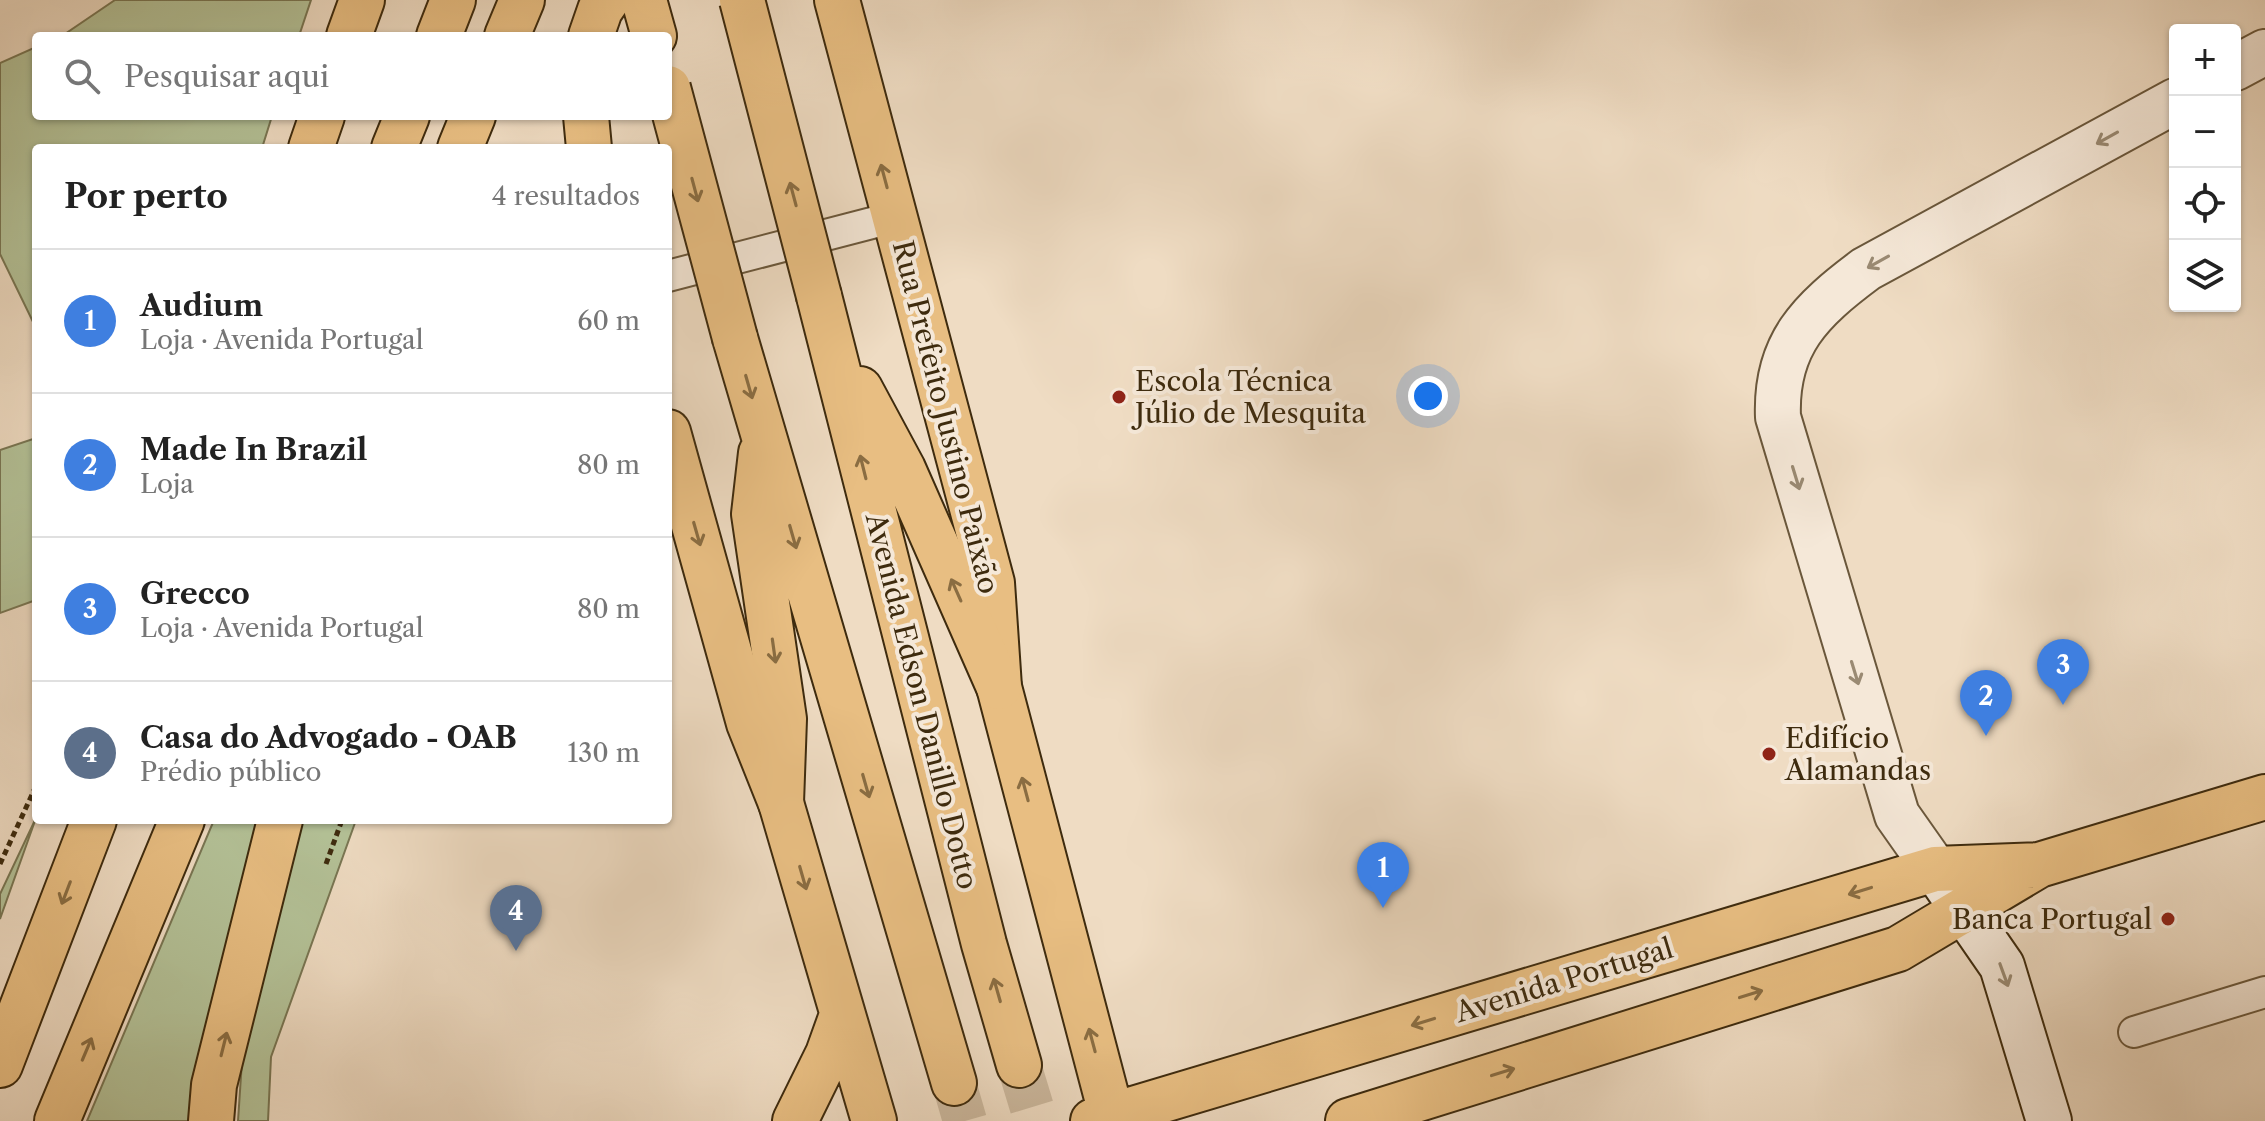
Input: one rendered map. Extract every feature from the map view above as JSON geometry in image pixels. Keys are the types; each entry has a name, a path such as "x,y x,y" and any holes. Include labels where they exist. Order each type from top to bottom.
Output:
{"main road":[{"path":"441,32 453,0"},
{"path":"509,32 522,0"},
{"path":"592,32 607,0"},
{"path":"644,0 653,32"},
{"path":"742,0 824,316 903,469 999,687"},
{"name":"Rua Prefeito Justino Paixão","path":"836,3 992,583 999,687 1106,1119"},
{"path":"672,103 735,338 954,1083"},
{"path":"312,144 321,120"},
{"path":"396,144 405,120"},
{"path":"462,144 471,120"},
{"path":"586,120 589,144"},
{"name":"Avenida Edson Danillo Dotto","path":"824,316 984,944 1019,1065"},
{"path":"763,435 754,514 784,719 781,803"},
{"path":"672,446 749,723 781,803 874,1121"},
{"name":"Avenida Portugal","path":"1348,1121 1898,949 2039,865 2265,797"},
{"path":"0,1065 92,824"},
{"path":"57,1121 180,824"},
{"path":"211,1121 214,1085 279,824"},
{"name":"Avenida Portugal","path":"1106,1119 1935,869 2039,865"},
{"path":"795,1121 822,1068 842,1015"}],"street":[{"path":"2241,65 2265,52"},
{"path":"2049,1121 2002,966 1897,815 1778,417 1777,389 1785,357 1800,331 1827,298 1866,269 2169,104"}],"lane":[{"path":"672,275 895,217"},
{"path":"2134,1032 2265,992"}],"path":[{"path":"0,864 32,795"}],"green space":[{"path":"115,0 311,0 300,32 68,32"},
{"path":"32,49 32,120 271,120 263,144 32,144 32,320 0,254 0,63"},
{"path":"32,439 32,601 0,613 0,450"},
{"path":"33,824 34,824 0,919 0,894"},
{"path":"212,824 261,824 190,1121 87,1121"},
{"path":"298,824 355,824 271,1057 268,1121 238,1121 243,1046"}],"tunnel":[{"path":"1019,1065 1036,1121"},
{"path":"954,1083 965,1121"}],"place":[{"name":"Escola Técnica Júlio de Mesquita","path":"1119,397"},
{"name":"Grecco","path":"2063,705"},
{"name":"Made In Brazil","path":"1986,736"},
{"name":"Edifício Alamandas","path":"1769,754"},
{"name":"Audium","path":"1383,908"},
{"name":"Banca Portugal","path":"2168,919"},
{"name":"Casa do Advogado - OAB","path":"516,951"}]}
